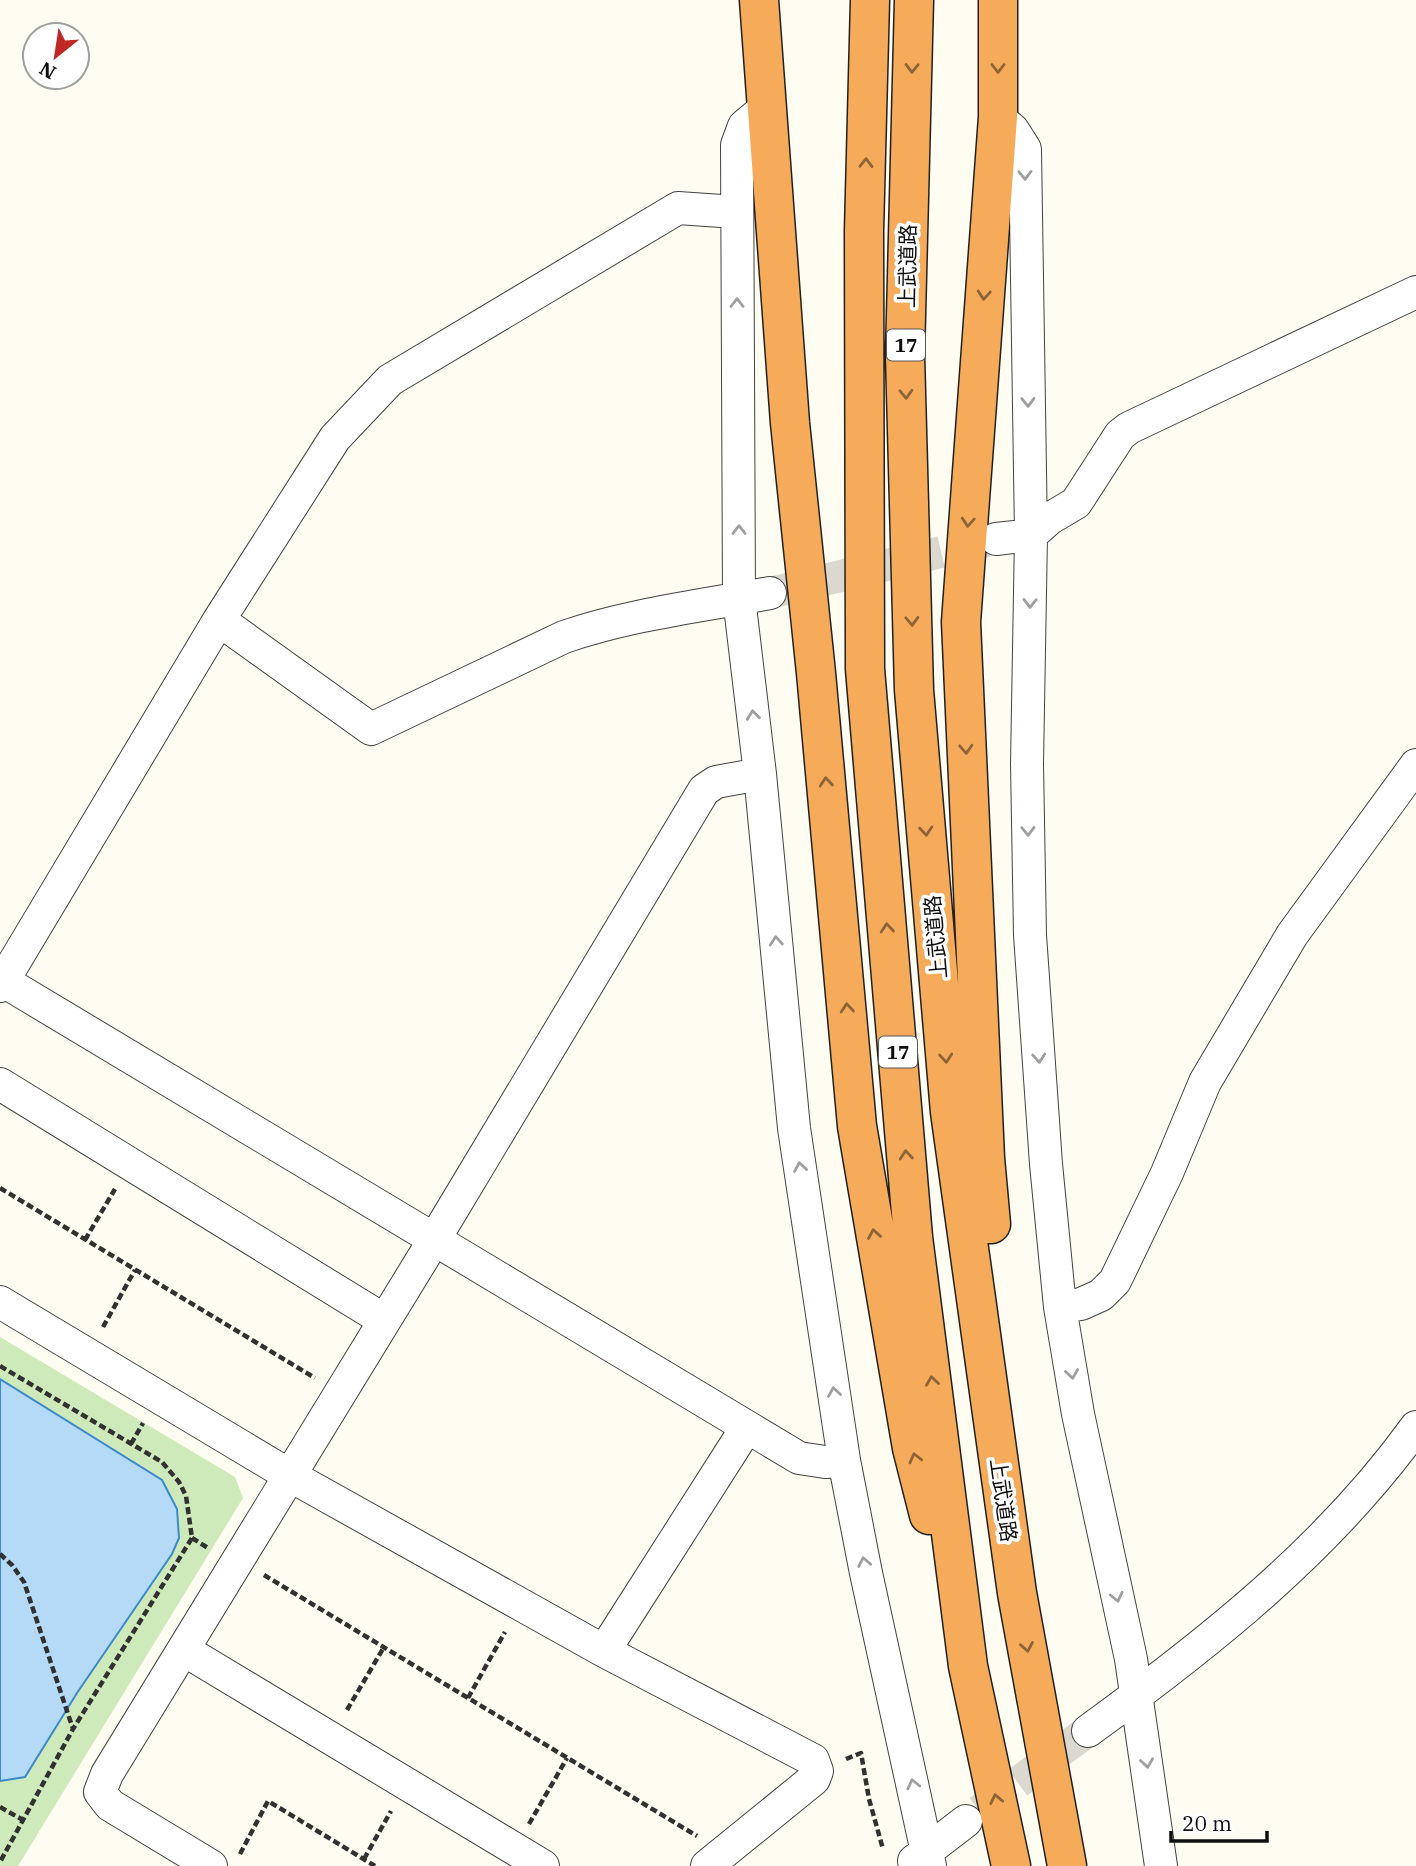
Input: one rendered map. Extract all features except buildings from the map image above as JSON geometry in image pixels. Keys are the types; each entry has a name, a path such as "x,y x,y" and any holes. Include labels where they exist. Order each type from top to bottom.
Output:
{"highway":[{"path":"760,0 790,423 816,673 857,1126 912,1448 968,1666"},
{"name":"上武道路","path":"870,0 864,231 865,669 913,1237 968,1666 1011,1866"},
{"name":"上武道路","path":"914,0 905,355 914,690 950,1112 1017,1593 1067,1866"},
{"path":"998,0 998,117 961,622 985,1158 1004,1368 1017,1593"}],"street":[{"path":"768,106 744,126 737,145 739,598 760,774 794,1128 844,1460 866,1573 912,1858 965,1821"},
{"path":"998,117 1013,130 1025,149 1031,535 1027,764 1030,935 1050,1213 1060,1307 1078,1413 1137,1696 1161,1866"},
{"path":"736,212 678,208 390,380 335,438 219,620 1,982 799,1458 825,1462 844,1460"},
{"path":"996,539 1031,535 1049,519 1076,503 1120,435 1129,428 1416,292"},
{"path":"219,620 371,729 564,637 696,604 770,593"},
{"path":"1060,1307 1081,1304 1101,1296 1115,1281 1167,1172 1205,1082 1292,935 1416,765"},
{"path":"225,1861 110,1805 100,1792 107,1774 434,1240 704,790 716,782 760,774"},
{"path":"0,1084 384,1320"},
{"path":"0,1302 289,1475 604,1651 813,1760 817,1772 814,1779 716,1859"},
{"path":"604,1651 747,1427"},
{"path":"1088,1731 1227,1625 1293,1567 1334,1526 1416,1427"},
{"path":"184,1650 543,1866"}],"path":[{"path":"85,1240 130,1164"},
{"path":"0,1188 340,1392"},
{"path":"88,1355 135,1270"},
{"path":"0,1366 162,1462 179,1482 186,1496 192,1538 73,1729 0,1862"},
{"path":"131,1444 148,1416"},
{"path":"0,1554 24,1582 73,1729"},
{"path":"238,1559 567,1758 716,1859"},
{"path":"468,1698 521,1604"},
{"path":"331,1738 384,1647"},
{"path":"817,1772 860,1753 869,1799 912,1858"},
{"path":"515,1849 567,1758"},
{"path":"364,1859 407,1784"},
{"path":"225,1861 268,1801 375,1866"},
{"path":"0,1807 23,1820"}],"green space":[{"path":"0,1337 235,1477 243,1498 18,1866 0,1866"}],"water":[{"path":"0,1379 162,1480 177,1509 179,1538 172,1554 77,1693 25,1777 0,1781"}],"tunnel":[{"path":"770,593 987,541"},
{"path":"979,1811 1088,1731"}]}
